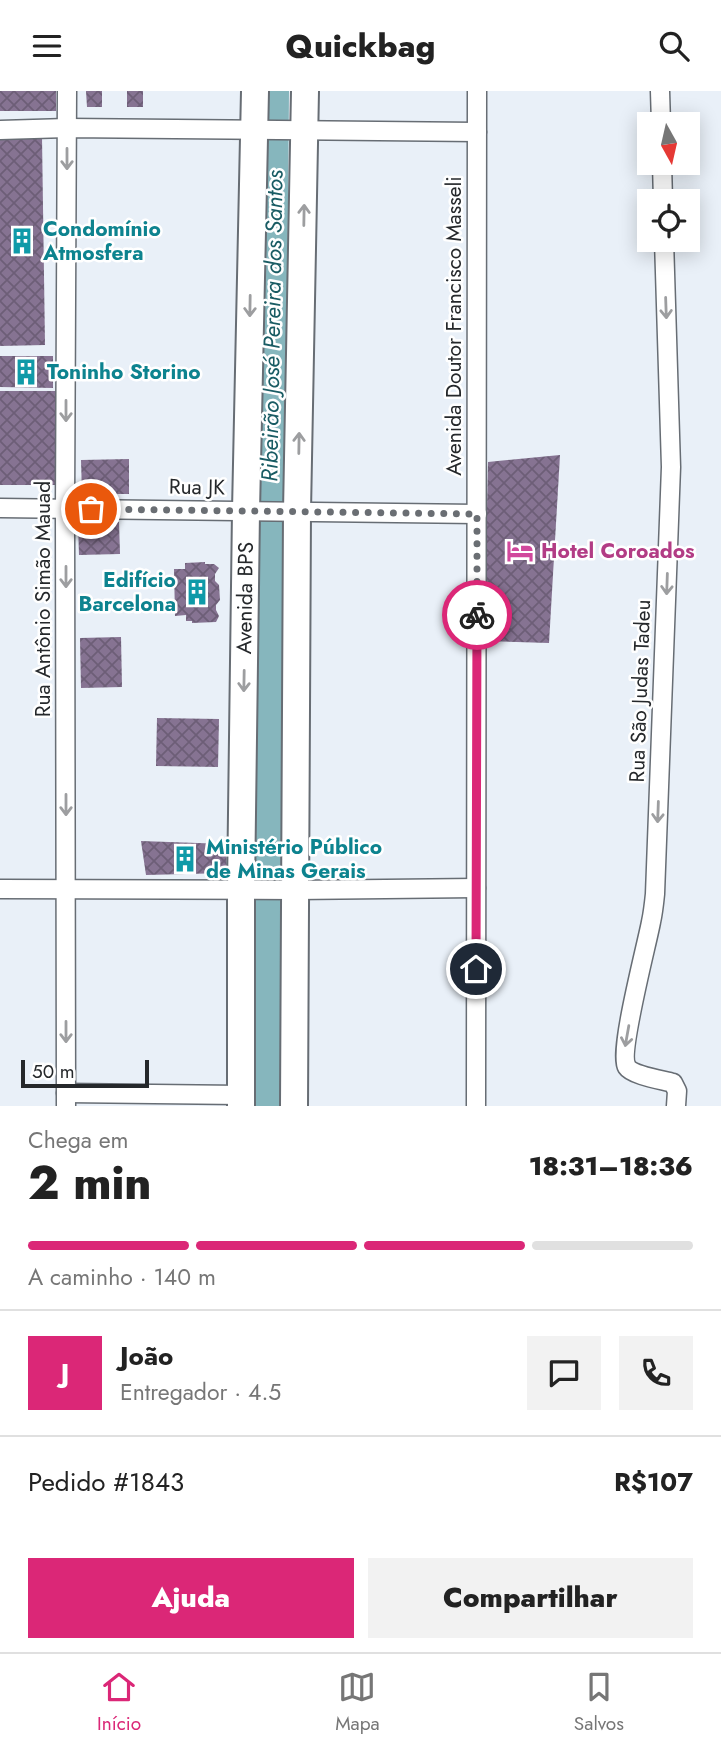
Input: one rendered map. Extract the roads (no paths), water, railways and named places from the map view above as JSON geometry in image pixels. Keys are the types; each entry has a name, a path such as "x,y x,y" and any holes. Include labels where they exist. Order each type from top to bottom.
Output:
{"main road":[{"name":"Avenida BPS","path":"241,1100 247,890 259,130 255,91"},
{"path":"294,1106 290,890 294,511 300,130 305,91"}],"street":[{"name":"Rua Antônio Simão Mauad","path":"66,1100 67,91"},
{"name":"Avenida Doutor Francisco Masseli","path":"476,1106 477,91"},
{"path":"660,91 661,112"},
{"path":"0,130 67,128 477,132"},
{"name":"Rua São Judas Tadeu","path":"664,252 671,467 654,894 652,920 627,1033 625,1061 627,1068 634,1072 673,1083 677,1091 676,1106"},
{"name":"Rua JK","path":"0,508 477,514"},
{"path":"0,889 476,888"},
{"path":"66,1100 241,1100"}],"waterway":[{"name":"Ribeirão José Pereira dos Santos","path":"265,1106 274,91"}],"place":[{"name":"Condomínio Atmosfera","path":"22,241"},
{"name":"Toninho Storino","path":"26,372"},
{"name":"Hotel Coroados","path":"520,551"},
{"name":"Edifício Barcelona","path":"197,592"},
{"name":"Ministério Público de Minas Gerais","path":"185,859"}]}
